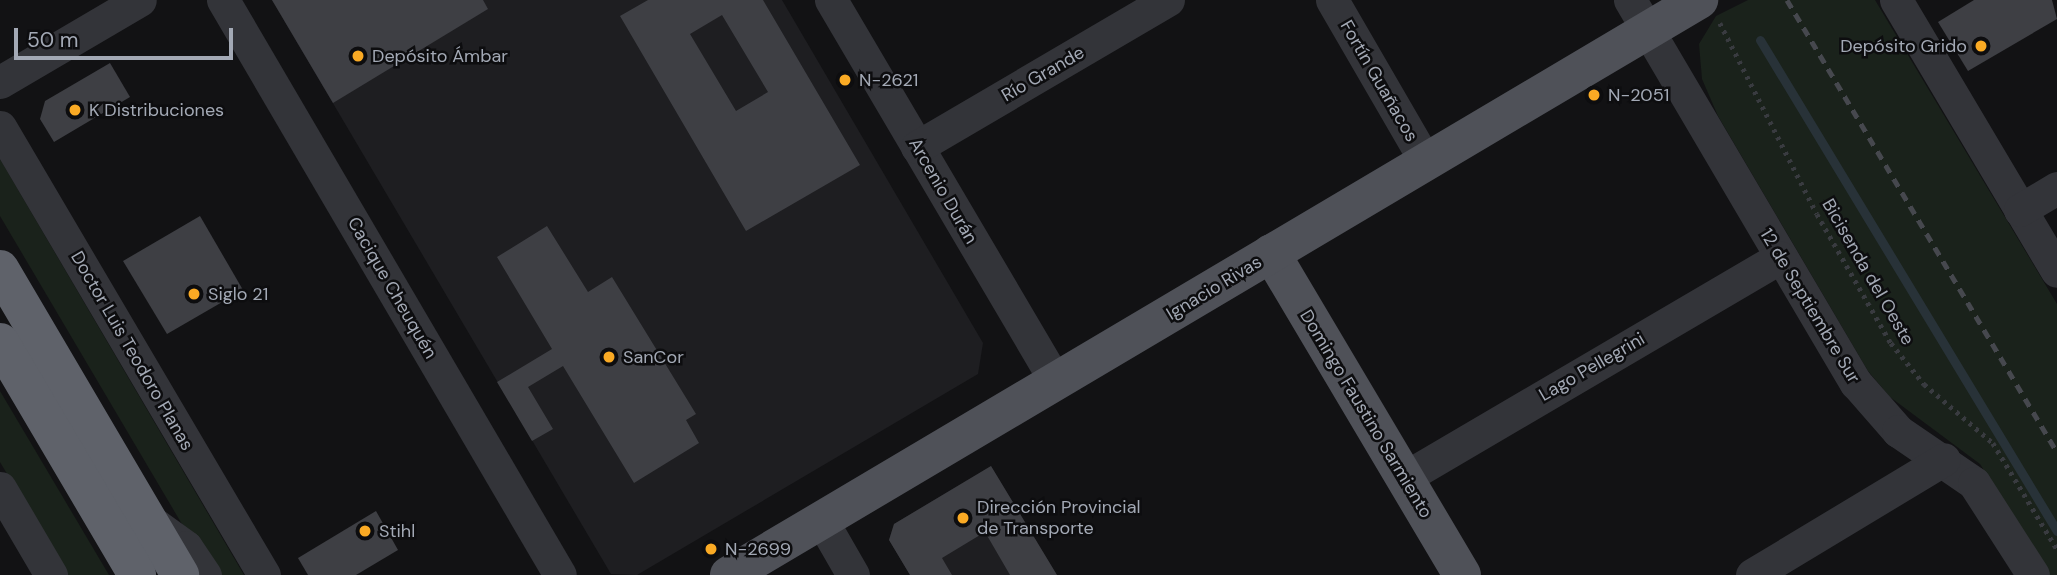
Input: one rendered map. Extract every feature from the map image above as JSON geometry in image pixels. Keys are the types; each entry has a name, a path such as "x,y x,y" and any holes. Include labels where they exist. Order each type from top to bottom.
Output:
{"highway":[{"path":"0,269 180,575"},
{"path":"0,342 137,575"}],"main road":[{"name":"Ignacio Rivas","path":"729,575 1426,162 1639,15 1707,8"},
{"name":"Domingo Faustino Sarmiento","path":"1271,253 1462,575"}],"street":[{"path":"0,82 139,0"},
{"name":"Cacique Cheuquén","path":"223,0 561,575"},
{"name":"Arcenio Durán","path":"831,0 1055,382"},
{"name":"Río Grande","path":"917,147 1168,0"},
{"name":"Fortín Guañacos","path":"1332,0 1426,162"},
{"path":"1896,0 2057,271"},
{"name":"12 de Septiembre Sur","path":"1639,15 1780,257 1868,401 1898,431 1944,459 1987,498 2033,575"},
{"name":"Doctor Luis Teodoro Planas","path":"0,127 264,575"},
{"path":"2020,209 2057,188"},
{"name":"Lago Pellegrini","path":"1404,478 1780,257"},
{"path":"1759,573 1944,459"},
{"path":"0,488 51,575"},
{"path":"148,519 186,547 205,575"},
{"path":"822,521 853,575"}],"path":[{"name":"Bicisenda del Oeste","path":"1707,8 1816,214 1891,343 1924,384 1993,443 2057,549"}],"shaded area":[{"path":"272,0 782,0 983,343 978,374 637,575 611,574"},
{"path":"1748,0 1875,0 2057,304 2057,575 2050,575 1980,464 1890,397 1868,371 1718,116 1702,79 1699,44 1716,16"},
{"path":"0,159 244,575 212,575 0,216"},
{"path":"0,391 109,575 67,575 0,462"},
{"name":"Dirección Provincial de Transporte","path":"991,466 1057,575 910,575 889,540 894,524"}],"building":[{"name":"Depósito Ámbar","path":"272,0 483,0 488,9 333,103"},
{"path":"648,0 763,0 860,165 746,231 620,16","holes":["722,15 768,92 736,111 690,34"]},
{"name":"Depósito Grido","path":"1974,0 2052,0 2057,19 1968,71 1938,22"},
{"name":"K Distribuciones","path":"110,63 130,97 54,142 40,119 45,101"},
{"path":"200,216 243,290 167,334 123,261"},
{"name":"SanCor","path":"547,226 588,292 612,277 696,414 686,420 699,443 634,483 563,366 528,387 553,429 532,441 497,382 552,349 497,257"},
{"name":"Dirección Provincial de Transporte","path":"991,466 1057,575 1010,575 985,532 942,558 952,575 910,575 889,540 894,524"},
{"name":"Stihl","path":"376,511 398,550 356,575 308,575 298,558"}],"waterway":[{"path":"1760,40 2057,531"}],"railway":[{"path":"1787,0 2057,452"}],"place":[{"name":"Depósito Grido","path":"1981,46"},
{"name":"Depósito Ámbar","path":"358,56"},
{"name":"N-2621","path":"845,80"},
{"name":"N-2051","path":"1594,95"},
{"name":"K Distribuciones","path":"75,110"},
{"name":"Siglo 21","path":"194,294"},
{"name":"SanCor","path":"609,357"},
{"name":"Dirección Provincial de Transporte","path":"963,518"},
{"name":"Stihl","path":"365,531"},
{"name":"N-2699","path":"711,549"}]}
